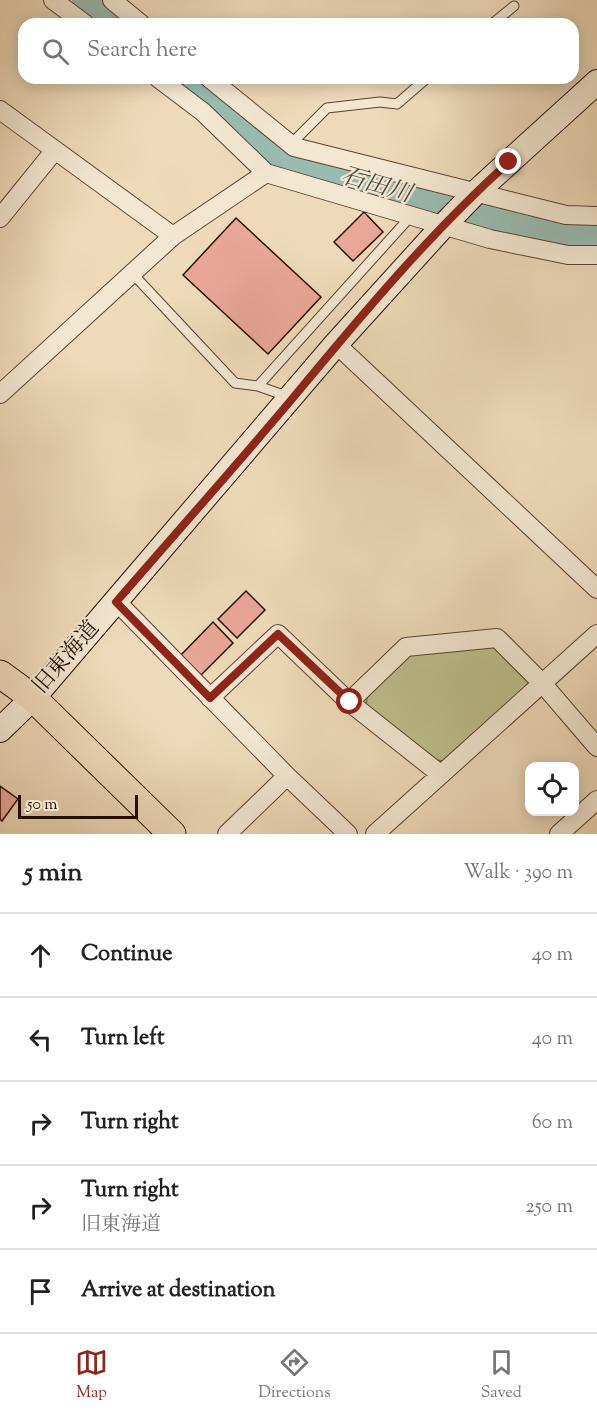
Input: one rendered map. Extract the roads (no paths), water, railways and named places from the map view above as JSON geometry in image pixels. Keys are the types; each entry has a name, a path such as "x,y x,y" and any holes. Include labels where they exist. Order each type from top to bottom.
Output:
{"main road":[{"path":"0,674 33,698 172,834"}],"street":[{"path":"53,0 77,18"},
{"path":"112,0 134,18"},
{"name":"旧東海道","path":"0,730 33,698 292,399 336,344 448,222 472,196 597,82"},
{"path":"166,84 203,112 266,173 411,216 448,222 490,239 557,253 597,255"},
{"path":"216,84 291,144 472,196 566,215 597,216"},
{"path":"0,110 173,236"},
{"path":"0,218 55,150"},
{"path":"0,394 173,236 266,173"},
{"path":"336,344 597,589"},
{"path":"116,602 287,776 348,834"},
{"path":"210,698 278,634 350,702 440,774"},
{"path":"375,834 597,634"},
{"path":"350,702 406,647 496,638 542,683 597,747"},
{"path":"227,834 287,776"},
{"path":"560,834 597,800"}],"lane":[{"path":"499,18 514,6"},
{"path":"291,144 327,108 380,102 397,104 421,84"},
{"path":"258,386 411,216"},
{"path":"132,273 235,384 258,386 292,399"}],"waterway":[{"name":"石田川","path":"86,0 111,18"},
{"name":"石田川","path":"189,84 257,142 281,159 398,194 477,214 516,223 597,235"}]}
